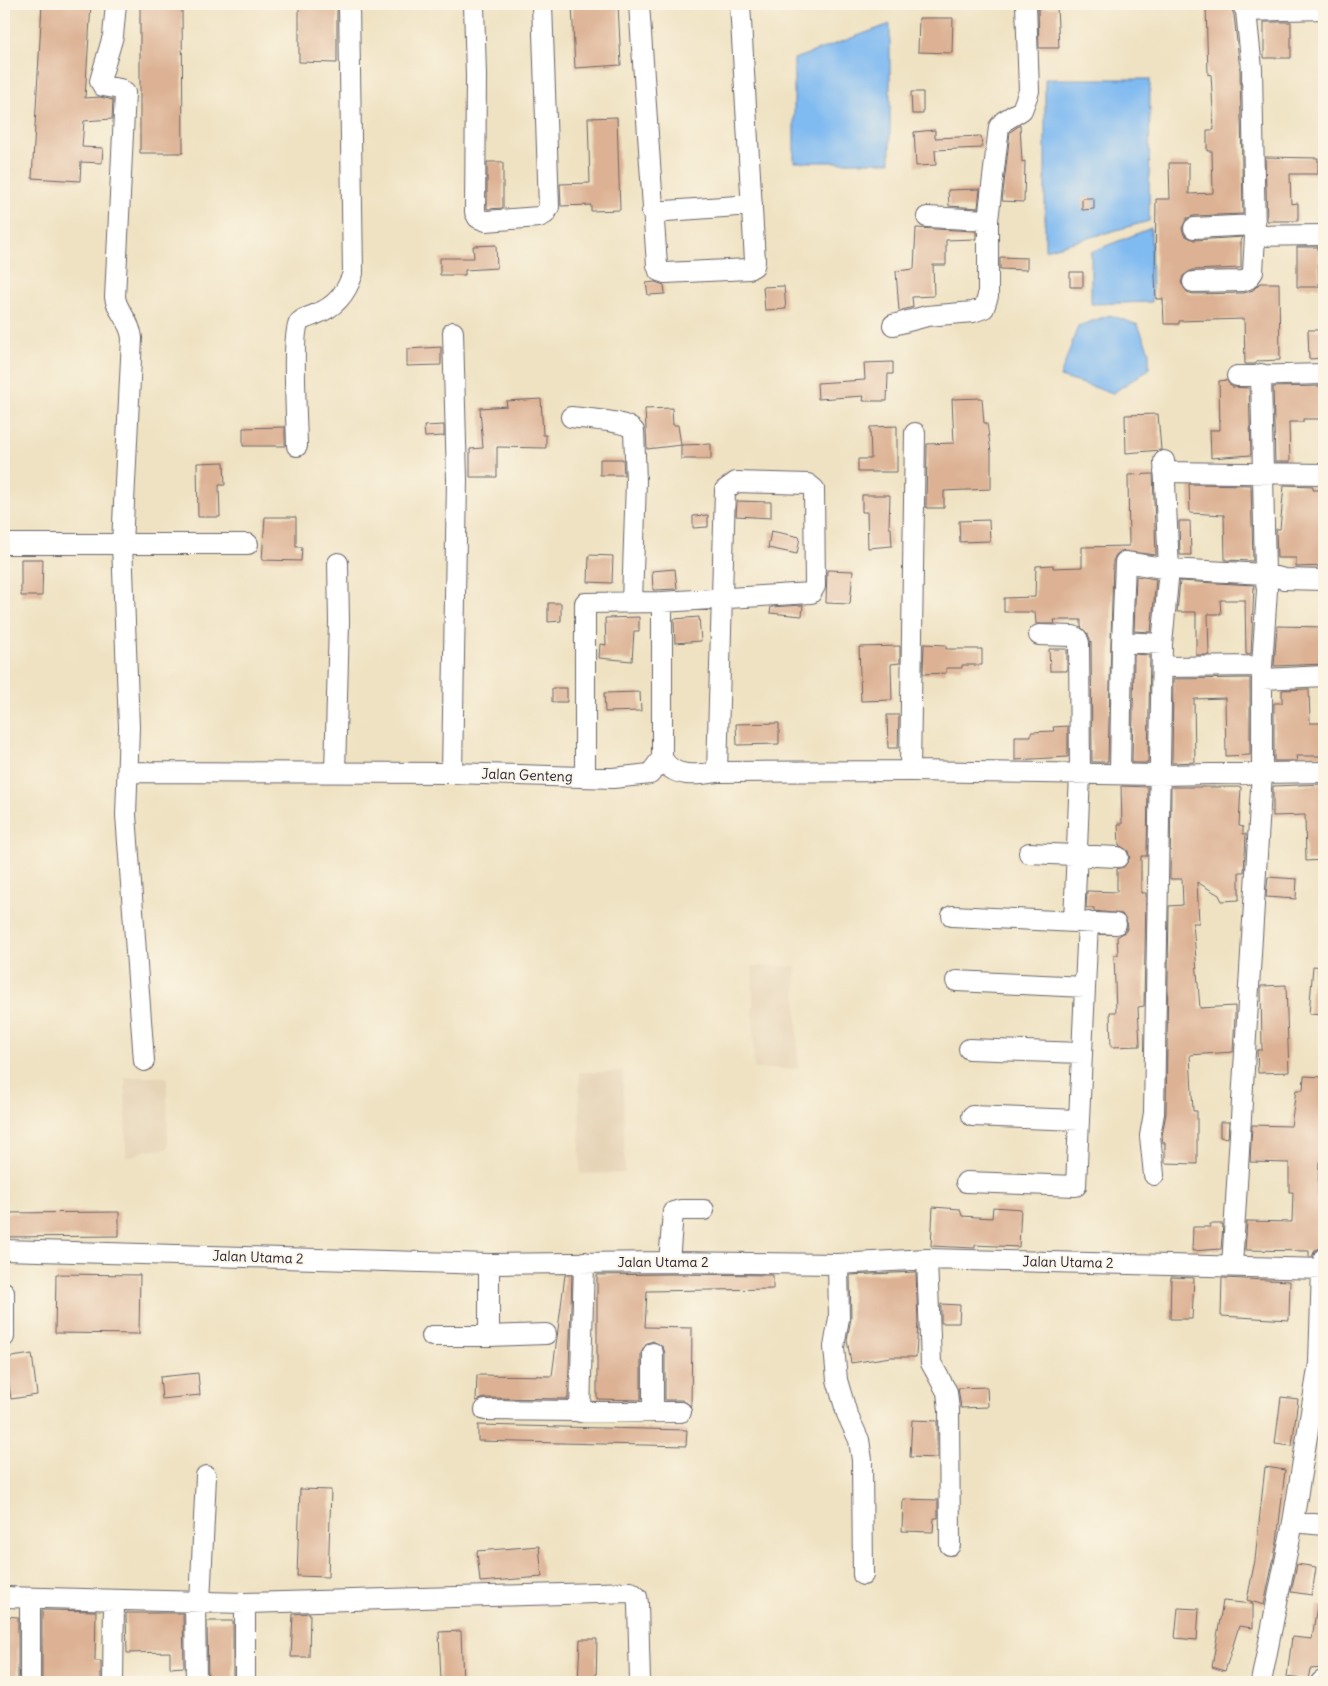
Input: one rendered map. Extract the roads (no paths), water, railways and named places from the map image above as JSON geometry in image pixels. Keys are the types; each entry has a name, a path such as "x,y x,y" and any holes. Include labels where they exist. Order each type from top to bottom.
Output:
{"street":[{"path":"116,4 113,36 100,81 103,86 120,89 125,93 115,297 117,306 129,324 132,338 122,544 128,772 126,816 144,1061"},
{"path":"297,446 296,344 298,324 301,320 319,313 341,298 348,288 353,273 349,4"},
{"path":"474,4 476,76 475,212 478,218 486,221 539,217 545,214 549,207 542,4"},
{"path":"639,4 652,212 659,271 665,273 749,269 754,266 740,4"},
{"path":"893,325 927,316 973,312 984,308 988,296 988,220 999,127 1004,121 1022,110 1028,91 1026,4"},
{"path":"1192,282 1248,279 1253,272 1255,230 1252,69 1244,8 1324,9"},
{"path":"652,212 752,205"},
{"path":"927,217 988,220"},
{"path":"1194,228 1324,235"},
{"path":"452,773 457,480 453,332"},
{"path":"1232,1266 1262,773 1262,672 1267,590 1265,574 1261,374"},
{"path":"1238,376 1324,374"},
{"path":"571,417 632,427 634,432 636,481 632,602"},
{"path":"910,771 915,433"},
{"path":"1154,1175 1150,1136 1154,1113 1162,644 1170,568 1164,466 1324,474"},
{"path":"585,777 584,605 598,602 662,602 723,597 787,596 811,593 814,591 814,489 812,485 788,482 736,482 724,490 723,597 717,772"},
{"path":"4,544 248,544"},
{"path":"1120,774 1125,562 1170,568 1265,574 1284,579 1324,580"},
{"path":"335,772 339,622 338,564"},
{"path":"662,602 662,758 665,764 678,772 696,774 717,772 910,771 1160,775 1324,772"},
{"path":"966,1182 1076,1186 1085,986 1077,855 1080,774 1079,643 1078,638 1073,636 1038,634"},
{"path":"1122,642 1162,644"},
{"path":"1162,667 1324,676"},
{"name":"Jalan Genteng","path":"128,772 335,772 585,777 644,776 655,770 662,758"},
{"path":"1029,853 1118,857"},
{"path":"952,916 1116,924"},
{"path":"956,981 1085,986"},
{"path":"969,1048 1082,1053"},
{"path":"972,1116 1079,1120"},
{"path":"669,1262 673,1212 680,1210 704,1210"},
{"name":"Jalan Utama 2","path":"4,1250 489,1264 669,1262 838,1264 927,1259 1232,1266 1323,1265"},
{"path":"927,1259 931,1363 947,1392 949,1410 950,1545"},
{"path":"580,1412 584,1262"},
{"path":"489,1264 489,1336"},
{"path":"838,1264 839,1318 834,1347 837,1380 847,1414 859,1440 862,1460 862,1575"},
{"path":"1261,1682 1293,1522 1316,1428 1323,1265"},
{"path":"4,1292 4,1337"},
{"path":"432,1336 546,1334"},
{"path":"653,1412 654,1353"},
{"path":"485,1410 681,1412"},
{"path":"196,1682 198,1602 206,1476"},
{"path":"1293,1522 1324,1525"},
{"path":"4,1598 246,1603 631,1592 637,1597 638,1604 640,1682"},
{"path":"30,1598 30,1682"},
{"path":"113,1682 114,1601"},
{"path":"245,1682 246,1603"}],"water":[{"path":"890,24 890,162 794,162 794,59"},
{"path":"1045,79 1150,79 1149,221 1045,250"},
{"path":"1151,228 1152,302 1091,304 1091,252"},
{"path":"1110,315 1138,325 1149,351 1149,369 1113,393 1060,377 1078,326"}]}
